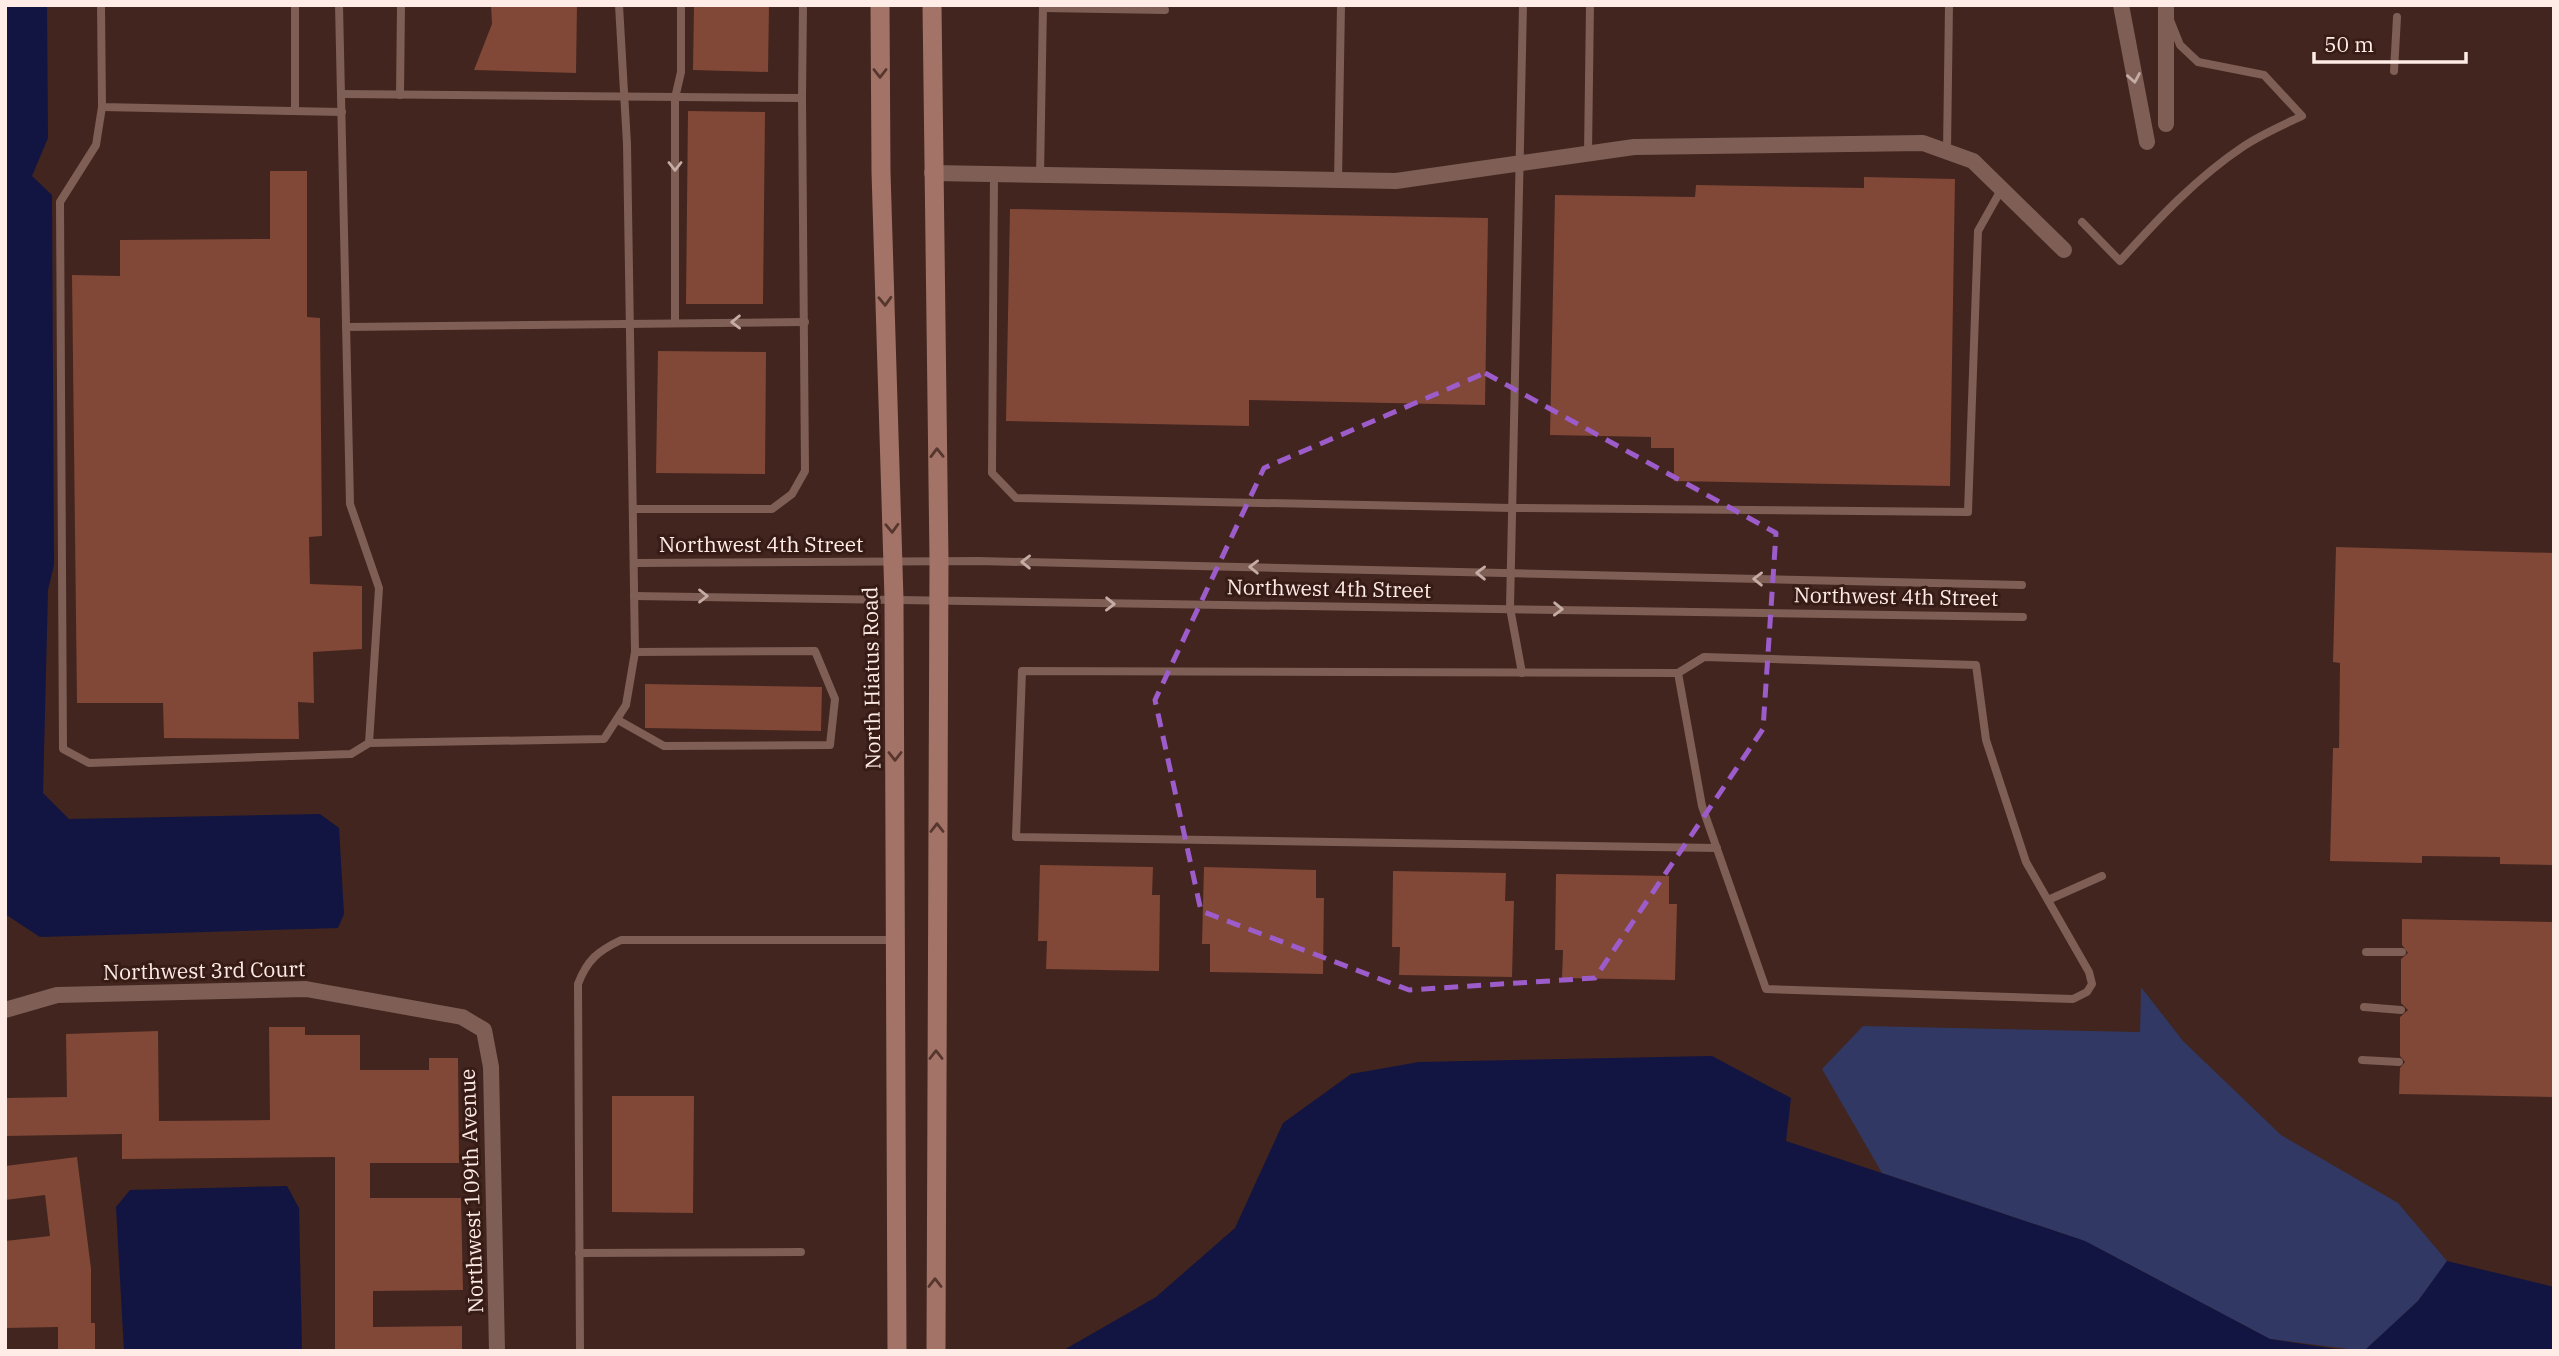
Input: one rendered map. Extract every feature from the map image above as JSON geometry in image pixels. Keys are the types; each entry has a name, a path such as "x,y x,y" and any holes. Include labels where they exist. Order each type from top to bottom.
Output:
{"main road":[{"name":"North Hiatus Road","path":"880,5 881,172 894,599 897,1351"},
{"path":"932,5 932,173 939,561 936,1351"}],"street":[{"path":"2121,5 2147,142"},
{"path":"2166,8 2166,124"},
{"path":"932,173 1396,181 1648,146 1923,143 1973,161 2064,250"},
{"name":"Northwest 3rd Court","path":"5,1010 57,995 306,989 462,1017 484,1030"},
{"name":"Northwest 109th Avenue","path":"484,1030 491,1067 497,1351"}],"lane":[{"path":"101,5 102,107 96,145 61,202 64,749 89,763 351,754 369,743 604,739 618,720 626,705 635,652 631,323 625,98 621,73 619,5"},
{"path":"295,5 295,111"},
{"path":"339,5 350,504 379,588 369,743"},
{"path":"400,95 401,5"},
{"path":"676,323 675,98 681,72 681,5"},
{"path":"634,509 772,509 792,494 805,471 803,5"},
{"path":"1338,181 1342,5"},
{"path":"1522,673 1510,608 1523,5"},
{"path":"1588,153 1590,5"},
{"path":"1947,150 1949,5"},
{"path":"1040,176 1043,7 1165,10"},
{"path":"2082,222 2120,261 2159,217 2199,180 2245,145 2302,116 2264,75 2198,62 2180,45 2166,8"},
{"path":"2394,71 2398,17"},
{"path":"341,94 802,98"},
{"path":"102,107 342,111"},
{"path":"994,175 992,474 1016,498 1513,508 1968,512 1978,231 2001,190"},
{"path":"346,327 805,321"},
{"name":"Northwest 4th Street","path":"634,563 939,561 2022,585"},
{"name":"Northwest 4th Street","path":"634,596 2023,617"},
{"path":"618,720 664,746 830,745 835,699 814,651 635,652"},
{"path":"1678,673 1702,806 1717,848 1766,989 2073,999 2087,992 2092,984 2089,972 2026,862 1986,740 1976,665 1704,657 1678,673 1022,671 1016,837 1717,848"},
{"path":"2048,901 2102,876"},
{"path":"580,1351 578,984 585,967 598,951 621,940 896,940"},
{"path":"2366,952 2402,952"},
{"path":"2364,1007 2401,1010"},
{"path":"2362,1060 2399,1062"},
{"path":"579,1253 801,1252"}],"highlighted area":[{"path":"1485,373 1776,533 1763,729 1595,978 1409,990 1201,911 1155,700 1264,468"}],"shaded area":[{"path":"5,5 47,5 48,138 32,176 52,195 54,565 48,590 43,793 69,819 320,814 339,828 344,914 338,928 40,937 5,914"},
{"path":"2141,987 2183,1041 2281,1135 2398,1203 2447,1261 2418,1301 2364,1351 2270,1339 2085,1241 1882,1173 1822,1069 1863,1026 2140,1032"},
{"path":"1712,1056 1791,1098 1786,1141 2085,1241 2270,1339 2350,1351 1062,1351 1156,1297 1235,1228 1283,1123 1351,1074 1419,1062"},
{"path":"287,1186 299,1208 302,1351 124,1351 116,1207 130,1190"},
{"path":"2447,1261 2554,1287 2554,1351 2364,1351 2418,1301"}],"building":[{"path":"491,5 577,5 576,73 474,70 492,24"},
{"path":"694,5 769,5 768,72 693,70"},
{"path":"688,111 765,112 763,304 686,304"},
{"path":"270,171 307,171 307,317 320,318 322,536 309,537 310,584 362,586 362,649 313,652 314,703 298,702 299,739 164,738 163,703 77,703 72,275 120,276 120,240 270,239"},
{"path":"1864,177 1955,179 1950,486 1674,481 1674,448 1651,448 1651,437 1550,435 1555,195 1695,197 1696,185 1864,188"},
{"path":"1010,209 1488,218 1485,405 1249,400 1249,426 1006,421"},
{"path":"658,351 766,352 765,474 656,473"},
{"path":"2336,547 2554,553 2554,865 2500,864 2500,857 2422,856 2422,863 2330,861 2333,748 2339,748 2340,663 2333,662"},
{"path":"645,684 822,687 821,731 645,728"},
{"path":"1040,865 1153,867 1152,895 1160,895 1159,971 1046,969 1047,941 1038,941"},
{"path":"1204,867 1316,870 1316,898 1324,898 1323,974 1210,972 1210,944 1202,944"},
{"path":"1393,871 1506,873 1505,901 1514,901 1512,977 1399,975 1400,947 1392,947"},
{"path":"1556,874 1669,876 1669,904 1677,904 1675,980 1562,978 1563,950 1555,950"},
{"path":"2402,919 2554,922 2554,1097 2399,1094 2400,1068 2405,1062 2400,1056 2400,1017 2408,1010 2401,1003 2401,959 2408,953 2402,945"},
{"path":"269,1027 305,1027 305,1035 360,1035 360,1070 429,1070 429,1058 458,1058 459,1163 370,1163 370,1198 461,1198 463,1290 373,1291 373,1327 462,1326 462,1351 335,1351 335,1157 122,1159 122,1134 5,1136 5,1098 67,1097 66,1034 158,1031 159,1121 270,1120"},
{"path":"612,1096 694,1096 693,1213 612,1212"},
{"path":"77,1157 91,1269 91,1323 95,1323 95,1351 58,1351 58,1327 5,1328 5,1241 50,1236 45,1195 5,1200 5,1166"}]}
